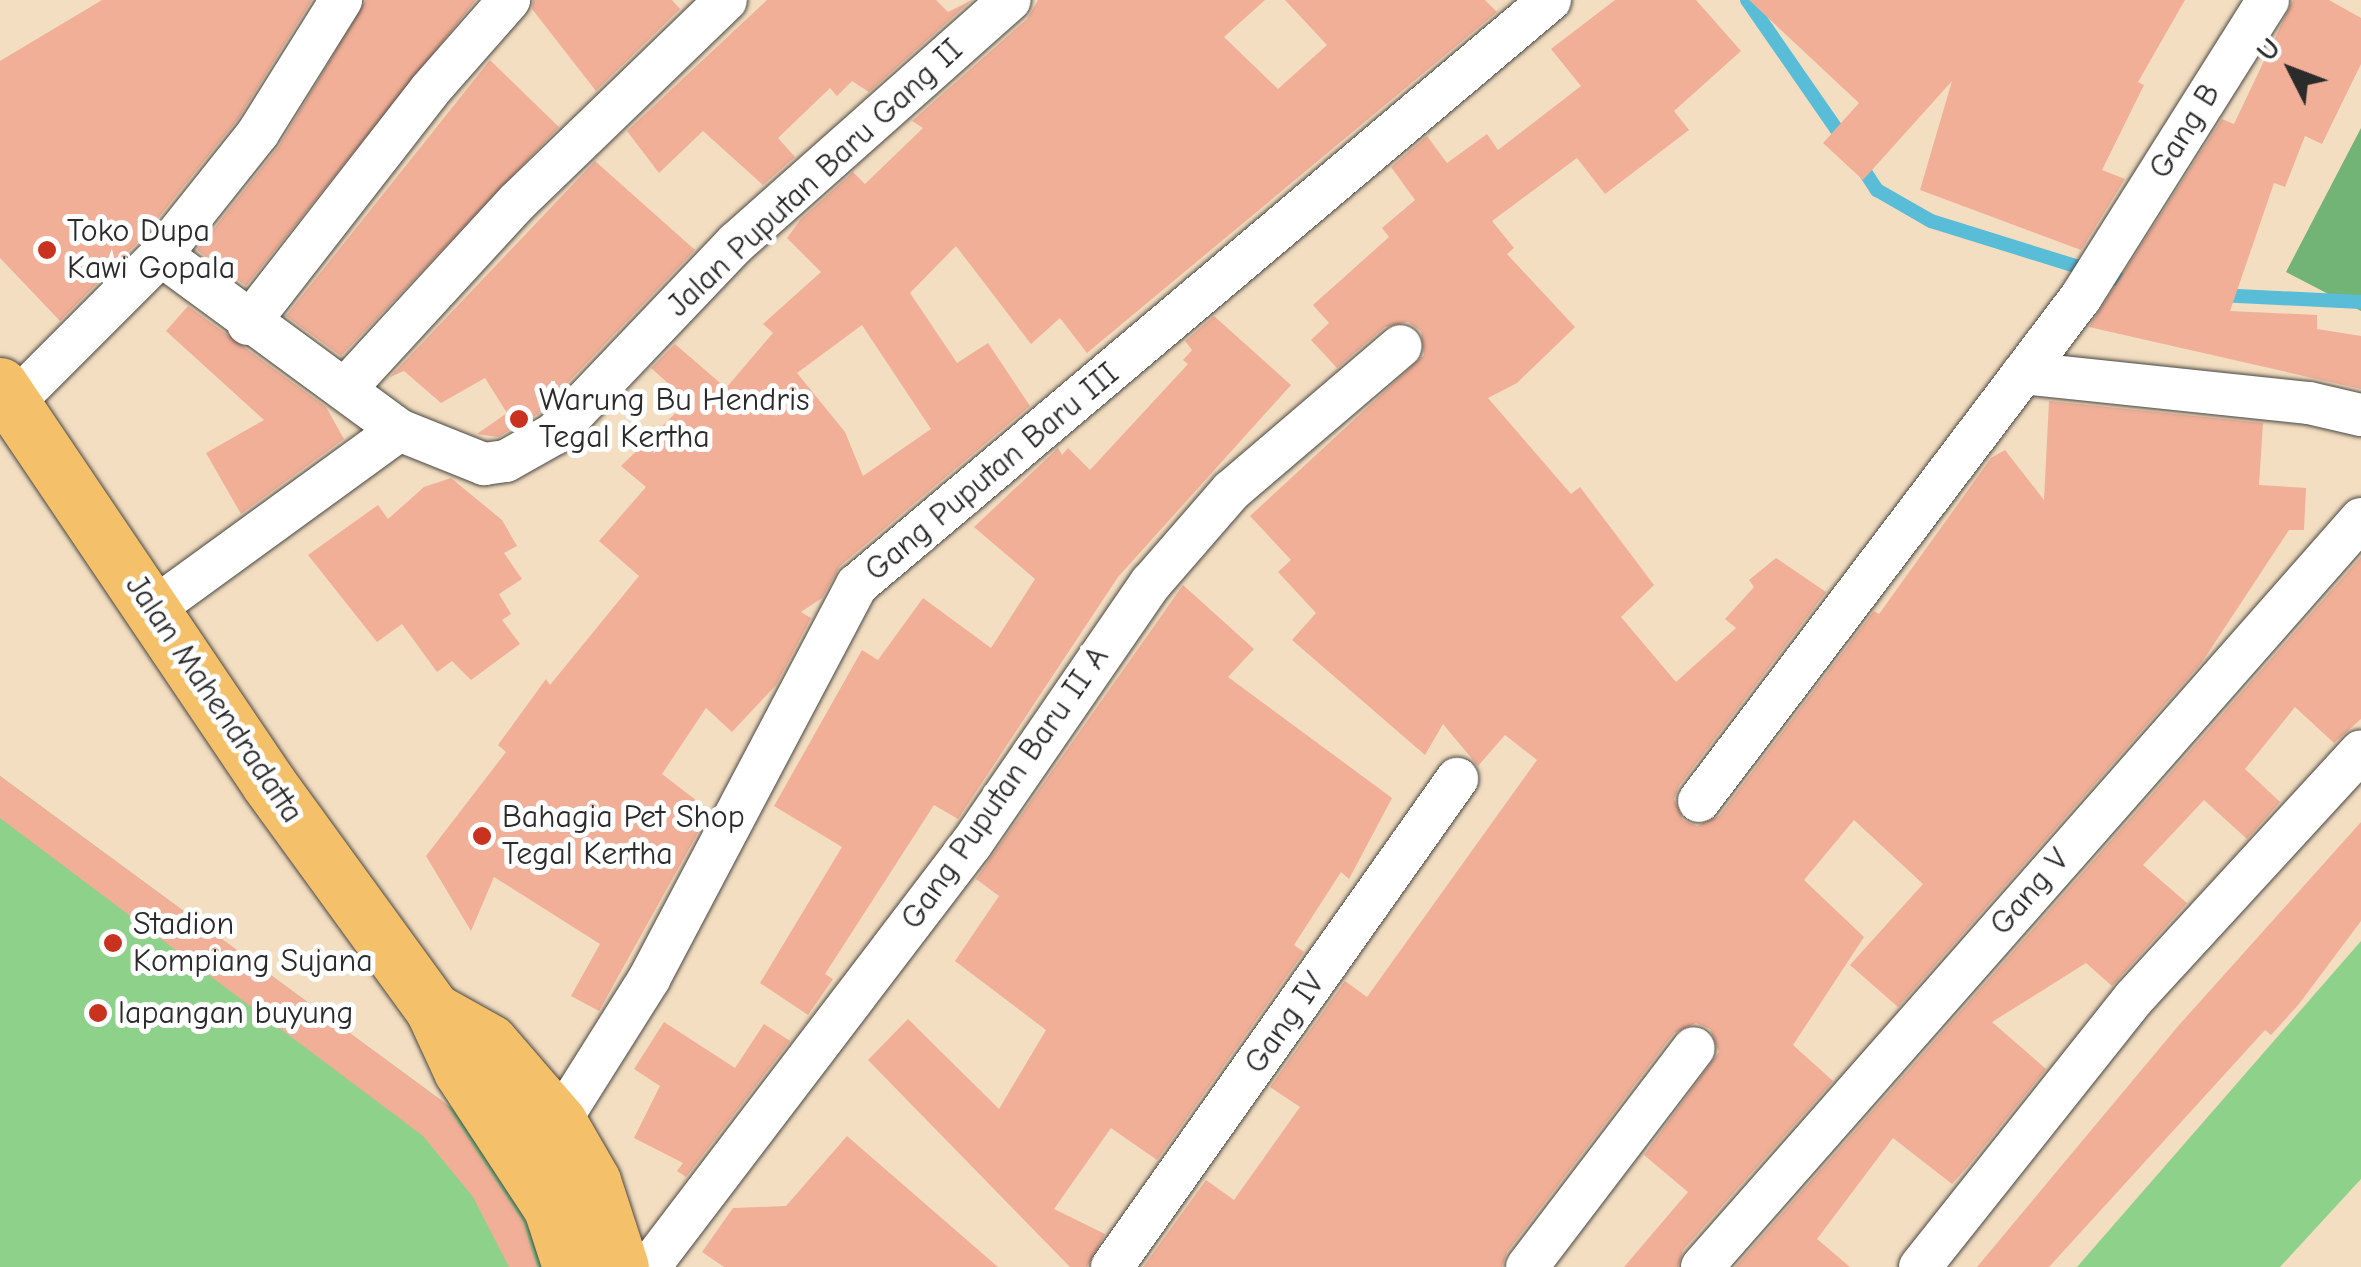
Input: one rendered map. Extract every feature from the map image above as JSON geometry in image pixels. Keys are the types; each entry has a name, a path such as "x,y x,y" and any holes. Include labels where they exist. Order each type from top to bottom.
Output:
{"highway":[{"name":"Jalan Mahendradatta","path":"6,394 268,784 434,1010 461,1071 551,1208 570,1267"},
{"name":"Jalan Mahendradatta","path":"434,1010 490,1042 559,1122 593,1181 621,1267"}],"street":[{"path":"6,394 160,255 258,133 341,0"},
{"path":"248,324 430,90 509,0"},
{"path":"345,389 518,200 726,0"},
{"name":"Jalan Puputan Baru Gang II","path":"399,430 484,464 520,455 554,434 736,242 1010,0"},
{"name":"Gang Puputan Baru III","path":"559,1122 649,980 858,585 1550,0"},
{"name":"Gang B","path":"1698,802 2091,279 2268,0"},
{"path":"153,609 399,430 248,324 160,255"},
{"name":"Gang Puputan Baru II A","path":"649,1267 972,843 1150,584 1230,491 1401,346"},
{"path":"2023,373 2309,403 2361,415"},
{"name":"Gang V","path":"1702,1267 2361,518"},
{"path":"1920,1267 2134,998 2361,750"},
{"name":"Gang IV","path":"1112,1267 1457,779"},
{"path":"1527,1267 1694,1048"}],"green space":[{"path":"2361,128 2361,311 2286,272"},
{"name":"Stadion Kompiang Sujana","path":"0,776 453,1109 497,1159 546,1267 0,1267"},
{"path":"2361,941 2361,1179 2280,1267 2077,1267"}],"building":[{"path":"102,0 312,0 238,119 142,238 60,321 0,258 0,61"},
{"path":"366,0 476,0 246,286 197,250 279,146"},
{"path":"533,0 672,0 680,9 596,91 532,9"},
{"path":"767,0 936,0 948,12 972,0 869,92 852,81 837,96 830,88 778,138 795,157 763,185 703,131 659,173 627,131"},
{"path":"1038,0 1265,0 1224,37 1278,89 1327,45 1285,0 1485,0 1497,12 1087,353 1060,318 1031,344 956,246 910,293 957,363 988,343 1030,406 840,566 822,598 801,612 811,618 776,685 732,732 706,708 662,774 710,811 599,1011 571,996 600,944 494,877 471,931 426,856 506,752 498,745 546,679 550,685 639,576 599,541 646,487 621,466 688,401 651,368 675,344 726,388 773,333 763,324 821,272 787,238 801,219 853,172 865,184 923,128 912,121 1027,19","holes":["862,325 931,429 863,476 845,432 797,373"]},
{"path":"1615,0 1696,0 1741,51 1674,111 1689,130 1605,194 1577,158 1492,221 1514,248 1507,254 1575,327 1517,383 1488,398 1571,494 1580,487 1654,585 1621,617 1676,682 1736,628 1725,619 1754,587 1749,580 1776,558 1826,592 1679,786 1674,799 1683,820 1697,826 1719,816 1874,611 1879,614 1991,458 2005,450 2044,500 2049,401 2263,423 2259,485 2306,488 2304,530 2289,530 2202,662 1898,1007 1850,965 1923,884 1854,820 1804,880 1864,937 1793,1045 1833,1081 1683,1250 1678,1267 1624,1267 1688,1192 1644,1155 1719,1052 1710,1029 1696,1023 1674,1033 1507,1252 1502,1267 1143,1267 1206,1180 1234,1200 1300,1107 1270,1087 1345,981 1367,997 1537,760 1505,735 1478,766 1443,724 1425,755 1292,640 1316,613 1278,572 1291,560 1250,516 1424,355 1421,331 1408,322 1385,327 1337,368 1311,340 1329,323 1313,305 1389,237 1382,228 1415,200 1391,167 1427,136 1447,163 1487,134 1498,150 1581,86 1551,49"},
{"path":"1749,0 2185,0 2138,82 2144,85 2102,170 2125,179 2081,250 1920,190 1952,81 1863,180 1823,143 1859,103"},
{"path":"2293,0 2329,0 2361,18 2361,64 2322,144 2305,136 2285,187 2274,183 2230,311 2317,315 2317,329 2361,336 2361,389 2089,327 2222,119 2234,124"},
{"path":"490,60 559,127 341,356 286,316"},
{"path":"595,161 695,250 538,414 498,437 477,434 507,413 485,378 441,403 404,371 390,377"},
{"path":"188,306 326,407 344,439 241,514 206,453 264,420 166,331"},
{"path":"1214,316 1291,385 1118,577 958,819 934,805 825,974 833,979 808,1015 760,983 842,847 774,806 862,650 878,660 923,598 991,648 1035,579 974,527 1058,448 1062,455 1068,448 1090,470 1188,364 1183,360 1192,350 1185,341"},
{"path":"451,478 502,520 517,546 504,553 522,579 499,594 511,614 502,620 520,644 471,680 452,661 437,672 402,624 377,642 308,555 378,505 388,519 424,487"},
{"path":"2361,557 2361,719 2334,743 2295,707 2245,769 2280,802 2247,839 2204,800 2143,865 2187,903 2112,986 2086,963 1992,1022 2046,1069 1969,1165 1952,1184 1893,1138 1817,1239 1850,1267 1735,1267"},
{"path":"1183,585 1254,649 1228,677 1392,798 1349,879 1341,872 1294,945 1304,952 1157,1160 1111,1128 1054,1209 1105,1234 1087,1267 1070,1267 868,1060 908,1019 999,1109 1046,1030 955,961 999,896 976,879"},
{"path":"0,776 445,1103 523,1222 537,1267 509,1267 473,1197 423,1136 0,818"},
{"path":"2361,822 2361,921 2299,1004 2271,1035 2265,1030 2049,1267 1977,1267 2179,1025"},
{"path":"664,1022 735,1068 764,1024 790,1041 686,1177 677,1171 683,1163 634,1138 660,1086 634,1069"},
{"path":"847,1136 998,1267 724,1267 702,1252 733,1208 786,1206"}],"waterway":[{"path":"1747,0 1846,143"},
{"path":"1858,161 1877,190 1931,221 2137,285"},
{"path":"2218,295 2361,302"}],"place":[{"name":"Toko Dupa Kawi Gopala","path":"47,250"},
{"name":"Warung Bu Hendris Tegal Kertha","path":"519,419"},
{"name":"Bahagia Pet Shop Tegal Kertha","path":"482,836"},
{"name":"Stadion Kompiang Sujana","path":"113,943"},
{"name":"lapangan buyung","path":"98,1013"}]}
